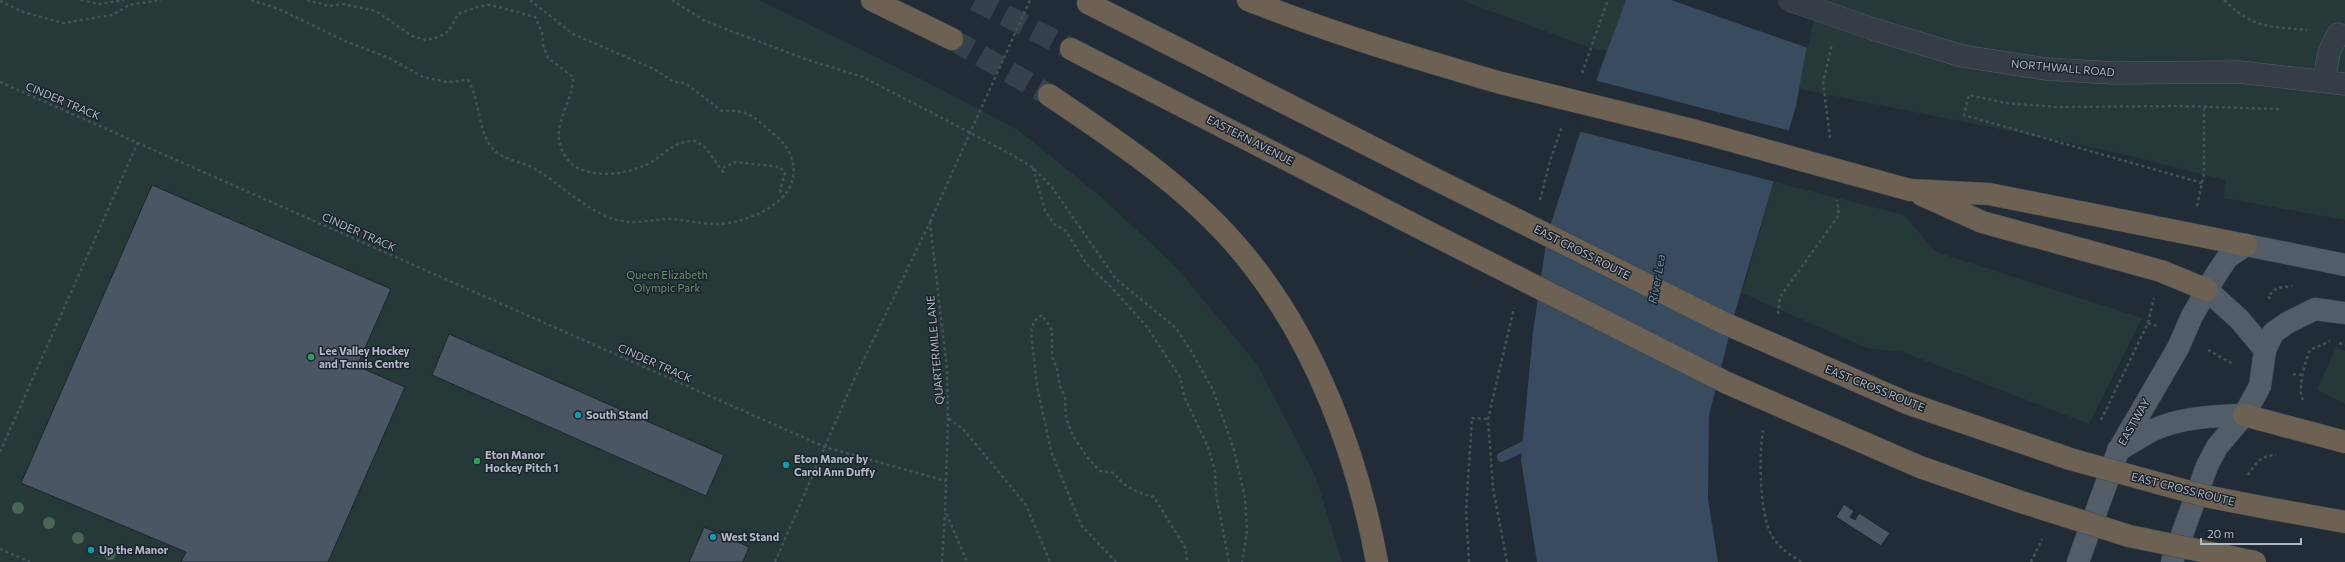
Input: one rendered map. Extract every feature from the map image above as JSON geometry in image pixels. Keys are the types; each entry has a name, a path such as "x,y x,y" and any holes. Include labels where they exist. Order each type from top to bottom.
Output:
{"highway":[{"path":"872,0 952,39"},
{"path":"1248,0 1294,18 1392,51 1501,83 1696,131 1910,190 1982,222 2160,271 2207,290"},
{"name":"EAST CROSS ROUTE","path":"1088,3 1433,178 1724,323 1907,403 2070,459 2205,496 2345,522"},
{"name":"EASTERN AVENUE","path":"1071,49 1727,383 1920,467 2018,501 2129,536 2255,562"},
{"path":"1049,95 1119,142 1168,180 1209,217 1246,257 1278,304 1308,354 1331,405 1351,458 1377,562"},
{"path":"1910,190 1989,194 2246,245"},
{"path":"2244,415 2345,442"}],"main road":[{"path":"2246,245 2345,265"},
{"name":"EASTWAY","path":"2078,562 2118,451 2178,348 2207,290 2228,258 2246,245"},
{"path":"2207,290 2240,320 2265,350"},
{"path":"2172,562 2207,466 2217,447 2244,415 2260,386 2265,350 2273,333 2287,323 2315,310 2345,313"},
{"path":"2118,451 2154,430 2205,417 2244,415"}],"street":[{"name":"NORTHWALL ROAD","path":"1789,0 1876,30 1962,56 2046,69 2113,73 2239,72 2335,83"},
{"path":"2335,83 2329,52 2338,34"}],"path":[{"path":"81,0 99,4 124,0"},
{"path":"0,1 23,12 64,23 112,15 129,5 162,0"},
{"path":"251,0 279,9 345,41 391,60 423,77 447,82 468,80 476,96 481,124 494,150 502,156 531,166 590,207 614,219 635,223 670,219 727,224 772,207 784,197 793,179 794,169 791,158 785,143 757,118 736,110 722,111 685,83 674,82 654,69 573,34 530,0"},
{"path":"307,0 329,6 343,4 376,11 412,36 426,40 439,37 449,31 454,18 458,14 477,7 489,5 530,14 539,24 548,58 573,77 559,135 562,150 572,164 586,172 599,174 625,171 652,161 681,142 696,141 706,148 723,172 724,167 736,162 780,167 785,173 780,190 784,197"},
{"path":"672,0 705,21 805,59 863,77 930,110 1032,167 1051,186 1116,279 1176,328 1192,351 1209,384 1234,450 1245,498 1246,530 1242,562"},
{"path":"775,562 852,384 930,222 1030,0"},
{"path":"2224,0 2238,14 2260,25 2338,34"},
{"path":"1831,145 1823,83 1833,39"},
{"name":"CINDER TRACK","path":"0,82 825,447 946,481"},
{"path":"2202,183 1964,115 1969,95 2006,102 2056,108 2181,106 2278,109"},
{"path":"2197,207 2204,174 2204,107"},
{"path":"0,452 138,142"},
{"path":"1032,167 1045,211 1055,225 1065,230 1086,263 1113,289 1148,327 1180,377 1184,396 1208,446 1215,471 1216,494 1229,562"},
{"path":"1777,319 1780,297 1839,215 1836,192"},
{"name":"QUARTERMILE LANE","path":"930,222 947,369 948,418 963,429 1026,505 1050,562"},
{"path":"1116,562 1081,524 1051,451 1037,386 1031,332 1034,321 1042,315 1052,330 1052,356 1057,369 1060,386 1065,398 1066,418 1073,436 1087,457 1100,471 1114,473 1122,484 1134,492 1154,497 1186,549 1187,562"},
{"path":"2306,405 2300,396 2303,365 2310,350 2332,341 2345,345"},
{"path":"2204,347 2236,366"},
{"path":"2293,374 2303,375"},
{"path":"942,562 948,418"},
{"path":"1469,562 1466,511 1472,418 1488,419 1493,488 1507,562"},
{"path":"1763,426 1759,456 1767,525 1780,546 1802,562"},
{"path":"945,510 967,562"},
{"path":"0,549 30,562"}],"green space":[{"name":"Queen Elizabeth Olympic Park","path":"0,0 759,0 921,79 1018,130 1100,196 1174,265 1257,364 1316,478 1342,562 0,562"},
{"path":"1461,0 2345,0 2345,220 2224,198 2225,180 2115,152 1588,47"},
{"path":"1774,182 1904,215 1936,252 2142,318 2089,424 1903,352 1867,348 1742,293"},
{"path":"2336,347 2345,351 2345,404 2317,390"}],"water":[{"name":"River Lea","path":"1626,0 1815,0 1796,106 1736,309 1709,415 1708,499 1718,562 1537,562 1521,460 1533,332 1547,236 1600,70"}],"pier":[{"path":"1671,0 1817,0 1808,48"},
{"path":"1594,80 1791,131 1776,182 1578,131"}],"building":[{"path":"152,185 391,289 357,366 405,387 328,562 181,562 186,552 21,483"},
{"name":"South Stand","path":"449,334 724,455 706,496 432,375"},
{"path":"1844,504 1854,511 1850,517 1855,520 1859,513 1890,533 1881,546 1836,517"},
{"name":"West Stand","path":"704,527 749,547 743,562 689,562"}],"waterway":[{"path":"1502,457 1535,441"}],"tunnel":[{"path":"975,0 1071,49"},
{"path":"952,39 1049,95"}],"place":[{"name":"Lee Valley Hockey and Tennis Centre","path":"311,357"},
{"name":"South Stand","path":"578,415"},
{"name":"Eton Manor Hockey Pitch 1","path":"477,461"},
{"name":"Eton Manor by Carol Ann Duffy","path":"786,465"},
{"name":"West Stand","path":"713,537"},
{"name":"Up the Manor","path":"91,550"}]}
